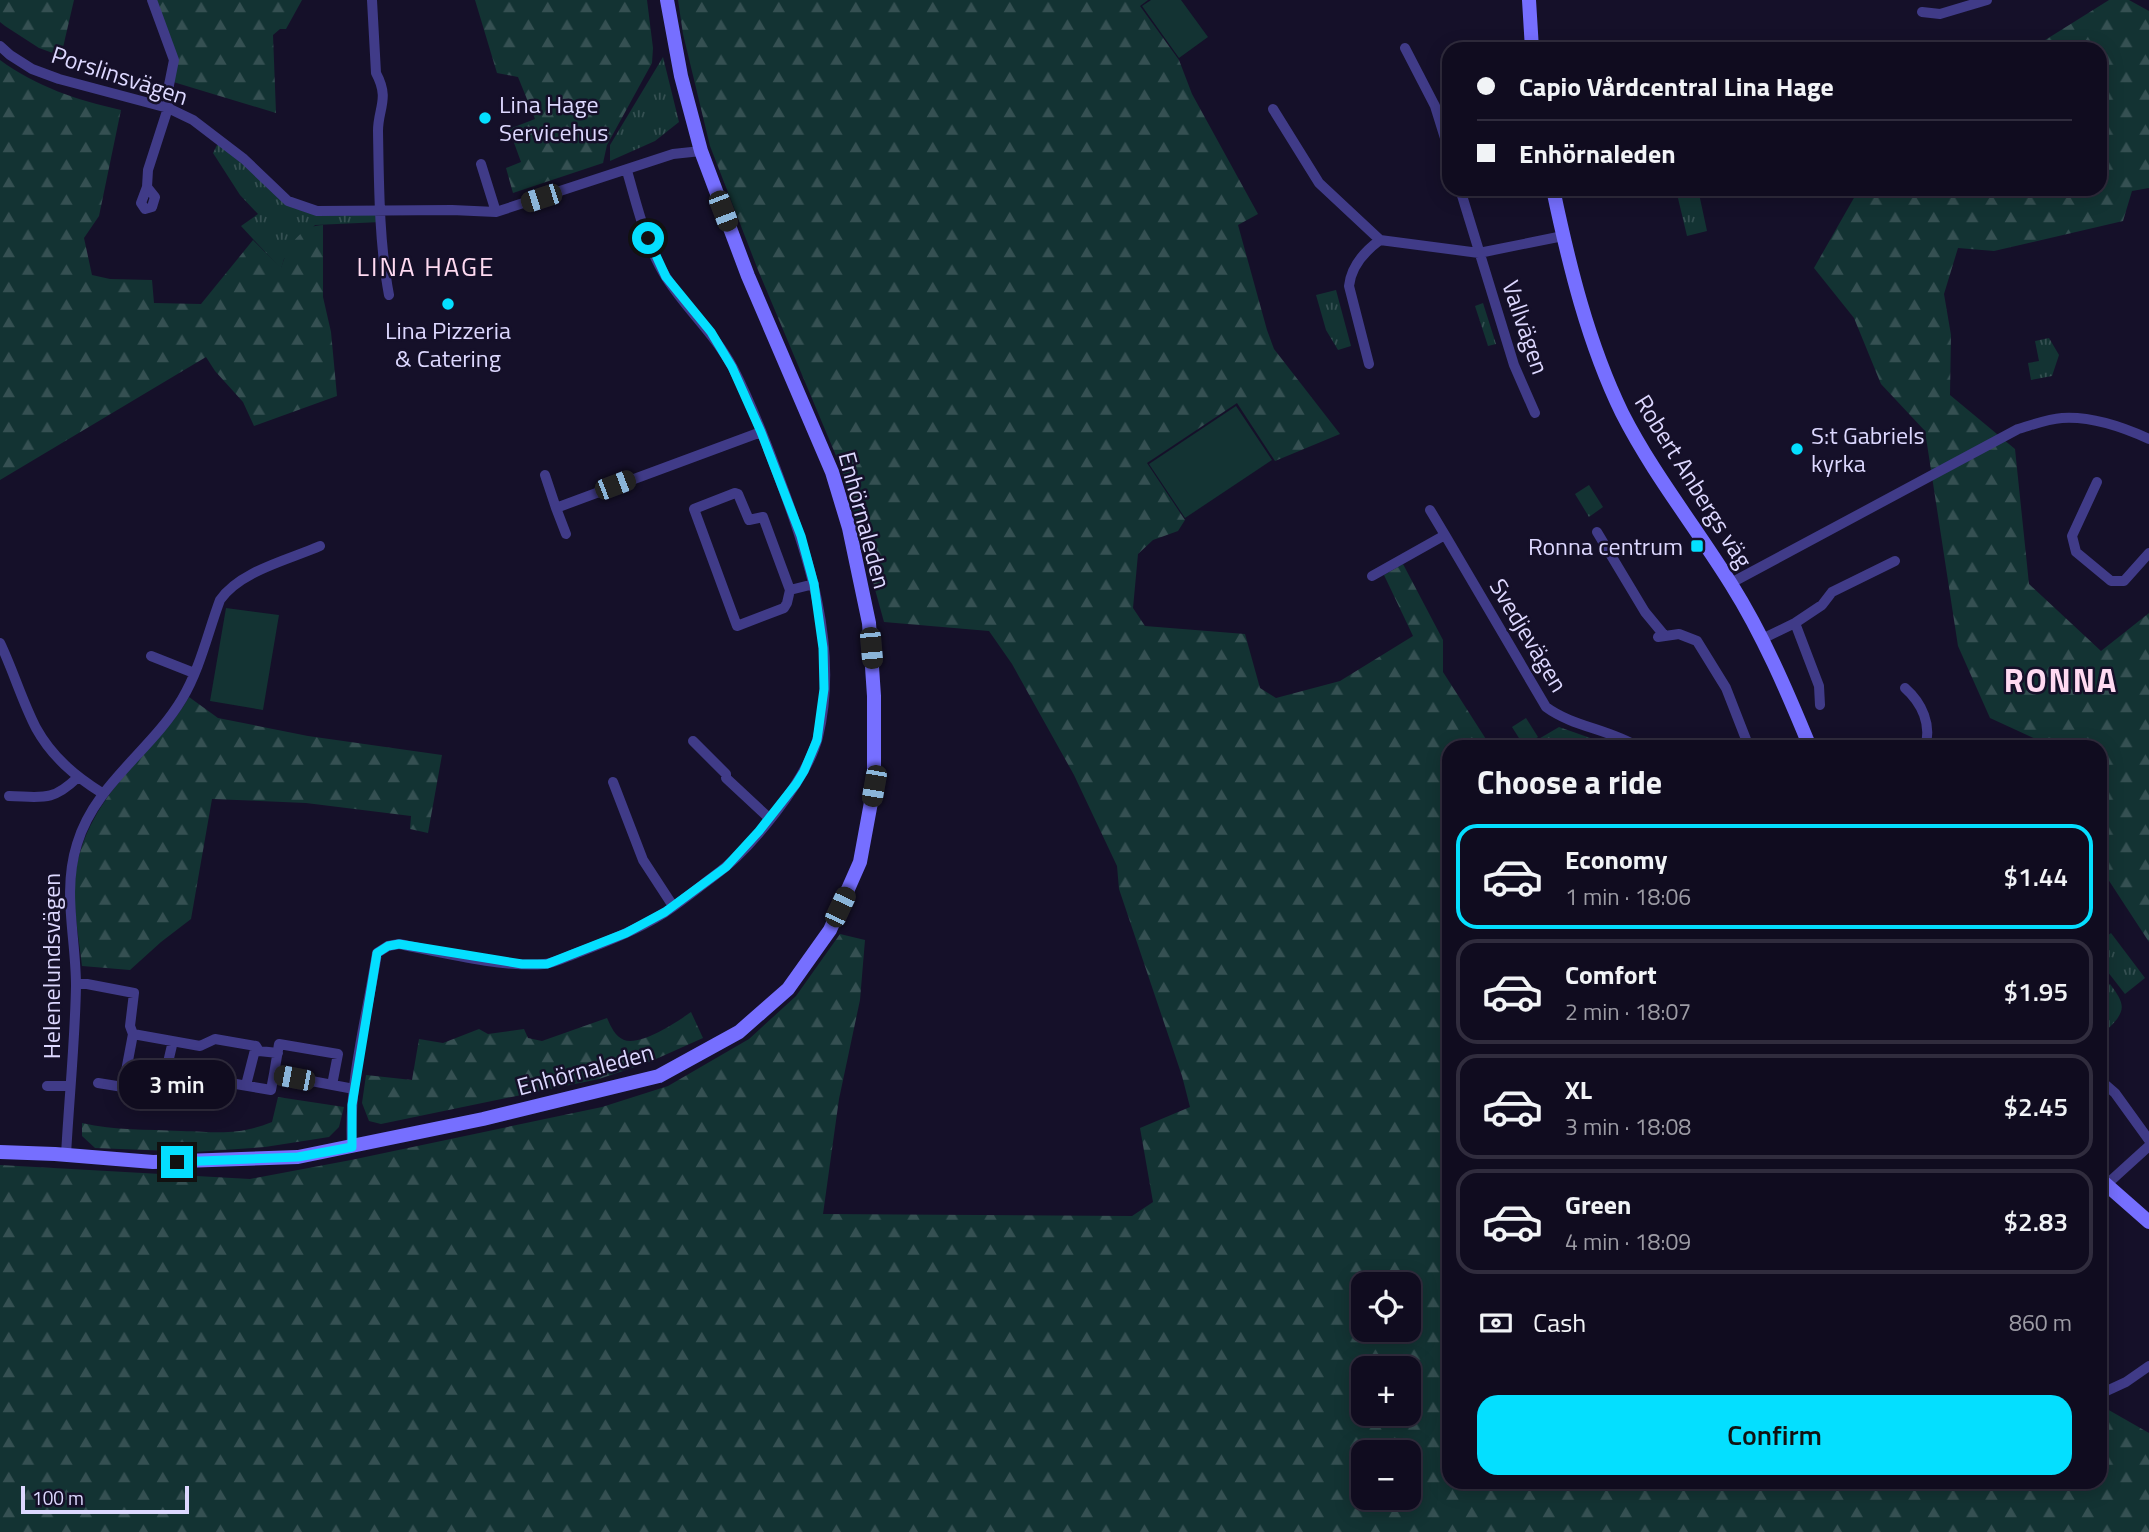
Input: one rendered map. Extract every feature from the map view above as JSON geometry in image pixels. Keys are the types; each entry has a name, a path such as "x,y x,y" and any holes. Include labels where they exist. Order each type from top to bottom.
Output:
{"street":[{"path":"147,187 148,170 161,121 168,108 174,60 154,0 162,0"},
{"path":"372,0 376,73 381,82 384,104 378,127 382,256 389,295"},
{"name":"Enhörnaleden","path":"0,1152 153,1162 298,1157 483,1119 659,1076 740,1032 788,989 830,930 860,862 874,786 874,696 869,624 849,528 832,472 748,276 701,151 681,76 667,0"},
{"path":"1529,0 1532,42"},
{"path":"1922,12 1940,14 1987,0"},
{"name":"Porslinsvägen","path":"0,46 32,69 59,79 168,108 193,120 220,139 295,205 317,211 496,212 673,154 701,151"},
{"path":"1405,48 1434,106 1442,130"},
{"path":"1273,109 1319,183 1380,240 1479,253 1563,236"},
{"path":"481,164 496,212"},
{"path":"352,1147 354,1089 377,953 388,946 408,946 522,964 547,964 609,941 673,906 726,867 769,818 804,771 817,740 824,689 823,648 814,584 801,536 761,432 732,367 711,332 666,277 656,259 627,171"},
{"name":"Vallvägen","path":"1462,196 1514,365 1535,413"},
{"name":"Robert Anbergs väg","path":"1554,196 1590,330 1621,410 1662,483 1731,583 1762,639 1807,740"},
{"path":"1369,364 1349,286 1350,275 1356,266 1380,240"},
{"path":"1731,583 2018,429 2063,418 2099,421 2149,439"},
{"path":"556,508 761,432"},
{"path":"545,475 566,534"},
{"path":"2097,482 2072,536 2076,552 2111,581 2124,581 2149,553"},
{"path":"738,494 749,520 763,517 790,590 788,603 784,608 737,625 694,509 738,494"},
{"name":"Svedjevägen","path":"1430,510 1546,707 1562,719 1622,740"},
{"path":"1597,532 1661,636 1679,634 1697,641 1726,688 1746,740"},
{"path":"1372,576 1445,536"},
{"name":"Helenelundsvägen","path":"66,1156 76,984 68,897 69,878 77,843 102,793 182,699 220,600 227,589 241,578 320,547"},
{"path":"1762,639 1796,623 1822,605 1832,592 1895,561"},
{"path":"790,590 814,584"},
{"path":"1796,623 1819,686 1819,705"},
{"path":"0,643 36,729 58,760 78,778 102,793"},
{"path":"151,656 194,673"},
{"path":"1905,688 1916,698 1929,730 1927,740"},
{"path":"693,741 726,774 726,778 769,818"},
{"path":"9,796 50,797 65,790 78,778"},
{"path":"613,782 643,860 673,906"},
{"path":"76,984 134,993 130,1026 133,1034 123,1087"},
{"path":"133,1034 200,1046 215,1039 256,1046 259,1051 278,1054"},
{"path":"169,1084 166,1071 173,1041"},
{"path":"98,1083 146,1090 176,1083 210,1088 230,1083 271,1090 279,1044 338,1054 332,1085"},
{"path":"246,1085 256,1046"},
{"path":"275,1074 354,1089"},
{"path":"47,1086 70,1086"},
{"path":"2107,1086 2149,1140"},
{"path":"2107,1179 2149,1146"},
{"path":"2107,1186 2149,1223"},
{"path":"2107,1391 2149,1366"}],"green space":[{"path":"0,0 74,0 61,56 39,48 0,22"},
{"path":"152,0 302,0 286,29 280,29 273,35 276,113 170,81 173,70"},
{"path":"475,0 647,0 653,48 652,63 607,145 603,163 513,193 506,168 521,162 509,129 535,119 518,77 497,73"},
{"path":"678,0 1148,0 1140,6 1179,60 1192,94 1258,214 1238,225 1274,349 1340,434 1275,461 1237,403 1147,463 1185,520 1178,531 1153,540 1138,554 1133,608 1145,626 1245,634 1260,688 1276,698 1340,681 1413,636 1384,575 1403,564 1443,640 1443,672 1487,740 1442,740 1442,1489 2107,1489 2107,1409 2149,1433 2149,1532 0,1532 0,1165 250,1179 602,1107 668,1086 749,1039 796,996 840,934 865,940 860,1000 839,1099 823,1214 1132,1216 1153,1202 1140,1128 1190,1107 1119,889 1117,866 1074,775 1012,664 989,631 884,622 842,470 758,270 710,146 683,34"},
{"path":"1151,0 1181,0 1208,37 1179,58 1142,6"},
{"path":"2109,0 2129,0 2149,11 2149,188 2132,191 2123,221 1994,251 1958,248 1944,294 1951,335 1950,395 2015,449 2029,584 2101,651 2149,613 2149,942 2107,878 2107,740 2038,740 1990,718 1958,646 1925,431 1881,384 1854,318 1814,268 1855,196 2107,196 2107,42 2042,42"},
{"path":"663,57 679,122 655,141 610,161 610,145"},
{"path":"0,60 28,78 58,91 121,110 99,216 84,238 92,275 110,279 152,280 154,303 201,304 253,240 281,268 287,253 301,233 323,225 323,297 331,332 337,396 254,426 243,402 206,357 0,480"},
{"path":"220,139 295,205 372,210 381,222 315,225 284,259 281,269 241,226 258,214 240,195 213,153"},
{"path":"1677,196 1700,196 1707,231 1687,236"},
{"path":"1336,290 1351,346 1338,350 1326,330 1316,295"},
{"path":"1483,303 1496,344 1488,346 1475,306"},
{"path":"2049,338 2059,355 2052,376 2031,380 2028,363 2039,361 2035,341"},
{"path":"1236,406 1272,460 1185,518 1149,464"},
{"path":"1589,485 1603,507 1589,517 1575,494"},
{"path":"226,608 279,615 263,710 210,701"},
{"path":"189,697 218,718 308,736 442,755 428,833 410,829 411,816 306,803 212,799 191,919 130,970 82,966 75,892 81,849 94,820 111,793 170,725"},
{"path":"1526,718 1538,737 1533,740 1520,740 1512,727"},
{"path":"1559,727 1596,740 1537,740"},
{"path":"2111,933 2145,978 2125,994 2107,971 2107,936"},
{"path":"2110,984 2119,997 2122,1008 2108,1029 2107,1028 2107,985"},
{"path":"691,1012 703,1038 647,1063 599,1079 381,1124 369,1121 362,1103 366,1075 412,1080 419,1039 443,1043 479,1029 488,1034 524,1029 528,1038 542,1041 607,1018 618,1036 631,1041 659,1032"},
{"path":"278,1097 344,1107 339,1127 329,1137 265,1147 195,1152 95,1148 82,1136 82,1123 131,1129 238,1131 272,1122"}],"place":[{"name":"Lina Hage Servicehus","path":"485,118"},
{"name":"Lina Pizzeria & Catering","path":"448,304"},
{"name":"S:t Gabriels kyrka","path":"1797,449"},
{"name":"Ronna centrum","path":"1697,546"}],"district":[{"name":"LINA HAGE","path":"426,266"},
{"name":"RONNA","path":"2061,680"}],"route":[{"path":"177,1162 298,1157 352,1147 352,1105 356,1073 377,953 381,949 399,944 522,964 547,964 609,941 665,912 726,867 759,831 804,771 821,724 824,689 823,648 814,584 801,536 761,432 732,367 711,332 666,277 648,238"}]}
